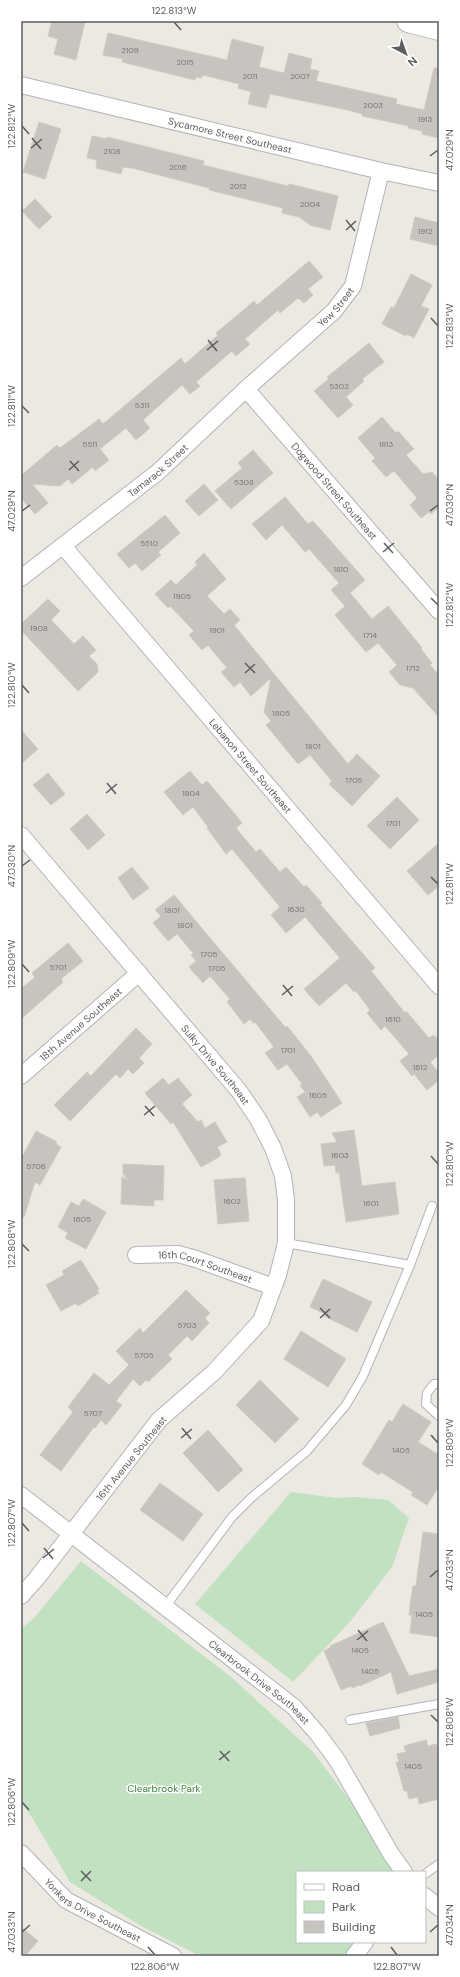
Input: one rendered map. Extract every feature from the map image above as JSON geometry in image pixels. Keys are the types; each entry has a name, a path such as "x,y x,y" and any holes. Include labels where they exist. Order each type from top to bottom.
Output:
{"main road":[{"path":"408,21 439,29"}],"street":[{"name":"Sycamore Street Southeast","path":"21,85 381,171 439,183"},
{"name":"Yew Street","path":"246,389 334,311 353,286 381,171"},
{"name":"Tamarack Street","path":"21,578 158,472 246,389"},
{"name":"Dogwood Street Southeast","path":"246,389 439,611"},
{"name":"Lebanon Street Southeast","path":"63,546 439,986"},
{"name":"Sulky Drive Southeast","path":"21,835 239,1091 258,1119 273,1148 283,1176 286,1200 286,1243 273,1287 260,1321 247,1336"},
{"name":"18th Avenue Southeast","path":"21,1076 139,973"},
{"name":"16th Court Southeast","path":"136,1256 178,1254 273,1287"},
{"name":"16th Avenue Southeast","path":"21,1596 37,1578 70,1533 159,1420 214,1372 247,1336"},
{"path":"21,1494 70,1533"},
{"name":"Clearbrook Drive Southeast","path":"70,1533 294,1707 317,1733 337,1760 375,1828 403,1871"},
{"name":"Yonkers Drive Southeast","path":"21,1853 66,1900 173,1956"},
{"path":"426,1897 439,1908"},
{"path":"354,1956 365,1943"}],"lane":[{"path":"164,1607 232,1517 251,1498 307,1451 346,1405 362,1376 410,1265 432,1206"},
{"path":"286,1243 410,1265"},
{"path":"439,1384 434,1384 427,1393 426,1404 439,1416"},
{"path":"350,1720 439,1704"},
{"path":"426,1873 439,1864"}],"green space":[{"path":"291,1492 336,1498 357,1497 388,1500 409,1518 392,1567 349,1623 293,1682 195,1604"},
{"name":"Clearbrook Park","path":"81,1561 231,1677 312,1751 360,1813 394,1871 296,1871 296,1943 354,1943 344,1956 200,1956 141,1926 70,1882 33,1819 21,1803 21,1629 34,1618"}],"building":[{"path":"52,21 85,21 76,60 54,54 58,39 48,36"},
{"path":"108,33 227,60 232,39 264,47 259,67 284,73 289,53 312,59 310,69 319,71 316,81 397,99 396,104 424,110 434,68 439,68 439,138 422,134 423,131 408,128 409,126 362,116 362,114 348,110 270,94 266,108 248,104 251,92 238,88 239,84 203,75 202,78 196,77 195,80 122,62 123,59 103,55"},
{"path":"39,122 61,129 45,179 23,172"},
{"path":"92,136 107,139 107,137 204,161 203,165 288,186 289,184 338,196 330,230 310,225 299,217 282,213 283,208 209,190 209,188 132,168 123,167 121,174 96,168 97,160 87,158"},
{"path":"35,199 52,217 39,229 22,211"},
{"path":"415,217 439,223 439,246 410,239"},
{"path":"309,261 323,277 308,289 313,295 304,303 298,298 280,313 278,310 245,339 250,344 236,356 232,351 196,382 200,386 190,394 182,385 143,420 150,428 136,440 126,428 100,449 109,460 95,471 93,467 72,484 68,479 60,486 32,484 48,503 35,514 21,498 21,472 23,474 57,445 60,448 99,419 103,424 181,358 185,364 218,335 216,333 254,301 257,305"},
{"path":"411,274 432,285 421,306 429,309 414,338 407,334 406,336 382,324 391,307 394,308"},
{"path":"369,343 384,362 362,379 364,381 346,397 353,405 338,418 314,391 329,379 327,377"},
{"path":"382,417 396,433 398,431 414,449 406,455 423,474 432,472 439,480 439,507 431,514 429,512 421,518 410,505 417,498 394,471 386,477 372,461 375,458 358,438"},
{"path":"253,450 273,473 231,509 215,491 242,468 238,463"},
{"path":"204,484 218,500 199,516 185,501"},
{"path":"285,497 308,524 313,521 365,580 350,593 372,619 388,606 422,648 421,649 432,663 430,665 439,675 439,717 413,688 400,685 389,672 397,665 378,643 366,652 335,615 345,606 331,590 339,583 309,549 305,552 282,525 266,540 252,524"},
{"path":"165,515 180,533 158,552 161,555 142,571 135,563 129,568 117,554"},
{"path":"204,553 226,579 207,596 224,614 230,609 240,620 234,625 348,764 357,754 380,776 352,806 329,784 332,781 310,755 298,764 266,725 271,721 264,712 271,678 251,696 240,682 234,687 221,672 227,668 208,645 202,650 189,635 194,631 170,606 168,608 155,594 171,580 176,585 197,565 195,562"},
{"path":"48,599 60,611 51,620 74,644 83,636 96,650 89,656 97,664 98,672 78,691 21,630 21,624"},
{"path":"21,730 38,749 21,764"},
{"path":"190,771 202,785 207,781 230,808 242,823 236,828 256,852 260,849 280,872 286,867 304,887 306,885 322,903 320,904 375,968 371,971 405,1013 406,1011 429,1038 434,1035 439,1041 439,1055 430,1062 439,1073 439,1080 427,1090 414,1074 412,1076 400,1061 409,1054 385,1026 381,1030 367,1013 370,1010 356,991 354,992 346,983 319,1006 304,989 340,958 305,917 286,933 271,915 280,907 232,849 226,854 193,807 183,815 164,792"},
{"path":"48,773 65,794 51,805 33,785"},
{"path":"397,797 419,820 390,849 367,826"},
{"path":"87,814 105,835 88,850 70,829"},
{"path":"439,843 439,886 428,895 407,871"},
{"path":"132,867 149,888 133,900 118,878"},
{"path":"174,895 285,1027 287,1026 311,1056 342,1103 321,1117 317,1112 310,1117 297,1097 305,1092 300,1085 302,1084 287,1064 278,1070 265,1053 274,1047 255,1022 253,1023 250,1019 244,1024 227,1002 230,999 210,976 203,983 189,967 196,961 191,955 193,953 177,934 168,941 153,923 161,916 155,910"},
{"path":"68,943 83,961 61,979 63,982 21,1019 21,989 35,977 32,973"},
{"path":"136,1028 152,1044 139,1058 144,1063 133,1074 128,1069 120,1078 116,1074 70,1121 54,1105 87,1072 91,1076"},
{"path":"163,1078 169,1085 178,1078 192,1095 182,1104 198,1122 201,1120 205,1128 215,1122 227,1142 217,1147 221,1154 219,1157 201,1167 173,1122 171,1124 145,1093"},
{"path":"354,1130 362,1186 395,1182 399,1214 346,1222 339,1172 336,1173 335,1165 324,1166 321,1144 337,1142 332,1133"},
{"path":"36,1131 57,1142 56,1144 61,1147 40,1185 35,1182 24,1217 21,1217 21,1159"},
{"path":"123,1164 164,1166 163,1200 154,1200 154,1206 121,1204 122,1177 129,1181 123,1174"},
{"path":"245,1178 249,1221 218,1224 214,1180"},
{"path":"83,1199 106,1212 86,1249 65,1238 68,1233 58,1227 71,1202 79,1206"},
{"path":"81,1260 99,1289 97,1290 99,1293 78,1306 76,1303 61,1311 46,1285 64,1275 62,1271"},
{"path":"323,1279 372,1302 357,1332 324,1316 325,1314 310,1307"},
{"path":"186,1290 210,1313 205,1318 209,1323 192,1341 187,1336 168,1355 172,1359 148,1382 146,1380 140,1386 133,1379 116,1401 122,1405 106,1425 101,1420 95,1428 94,1427 61,1471 40,1455 73,1412 68,1407 94,1373 109,1385 129,1365 116,1351 140,1328 143,1333"},
{"path":"301,1331 346,1359 328,1387 284,1359"},
{"path":"260,1380 299,1419 275,1443 236,1405"},
{"path":"403,1404 431,1422 418,1442 439,1455 439,1486 427,1505 411,1495 413,1492 381,1472 379,1475 362,1464 389,1420 392,1422"},
{"path":"208,1430 243,1470 218,1492 183,1453"},
{"path":"160,1483 203,1514 183,1541 140,1510"},
{"path":"423,1532 439,1534 439,1637 410,1633 412,1615 409,1615 410,1605 413,1586 416,1586"},
{"path":"383,1622 409,1676 439,1669 439,1682 397,1694 391,1672 360,1686 359,1685 352,1688 351,1686 341,1690 324,1651 331,1647 330,1646"},
{"path":"398,1717 400,1728 370,1736 366,1723"},
{"path":"426,1740 428,1746 436,1744 439,1755 439,1799 419,1804 418,1797 409,1799 407,1791 404,1791 396,1762 399,1762 397,1754 406,1752 404,1746"},
{"path":"21,1927 38,1941 25,1956 21,1956"}]}
